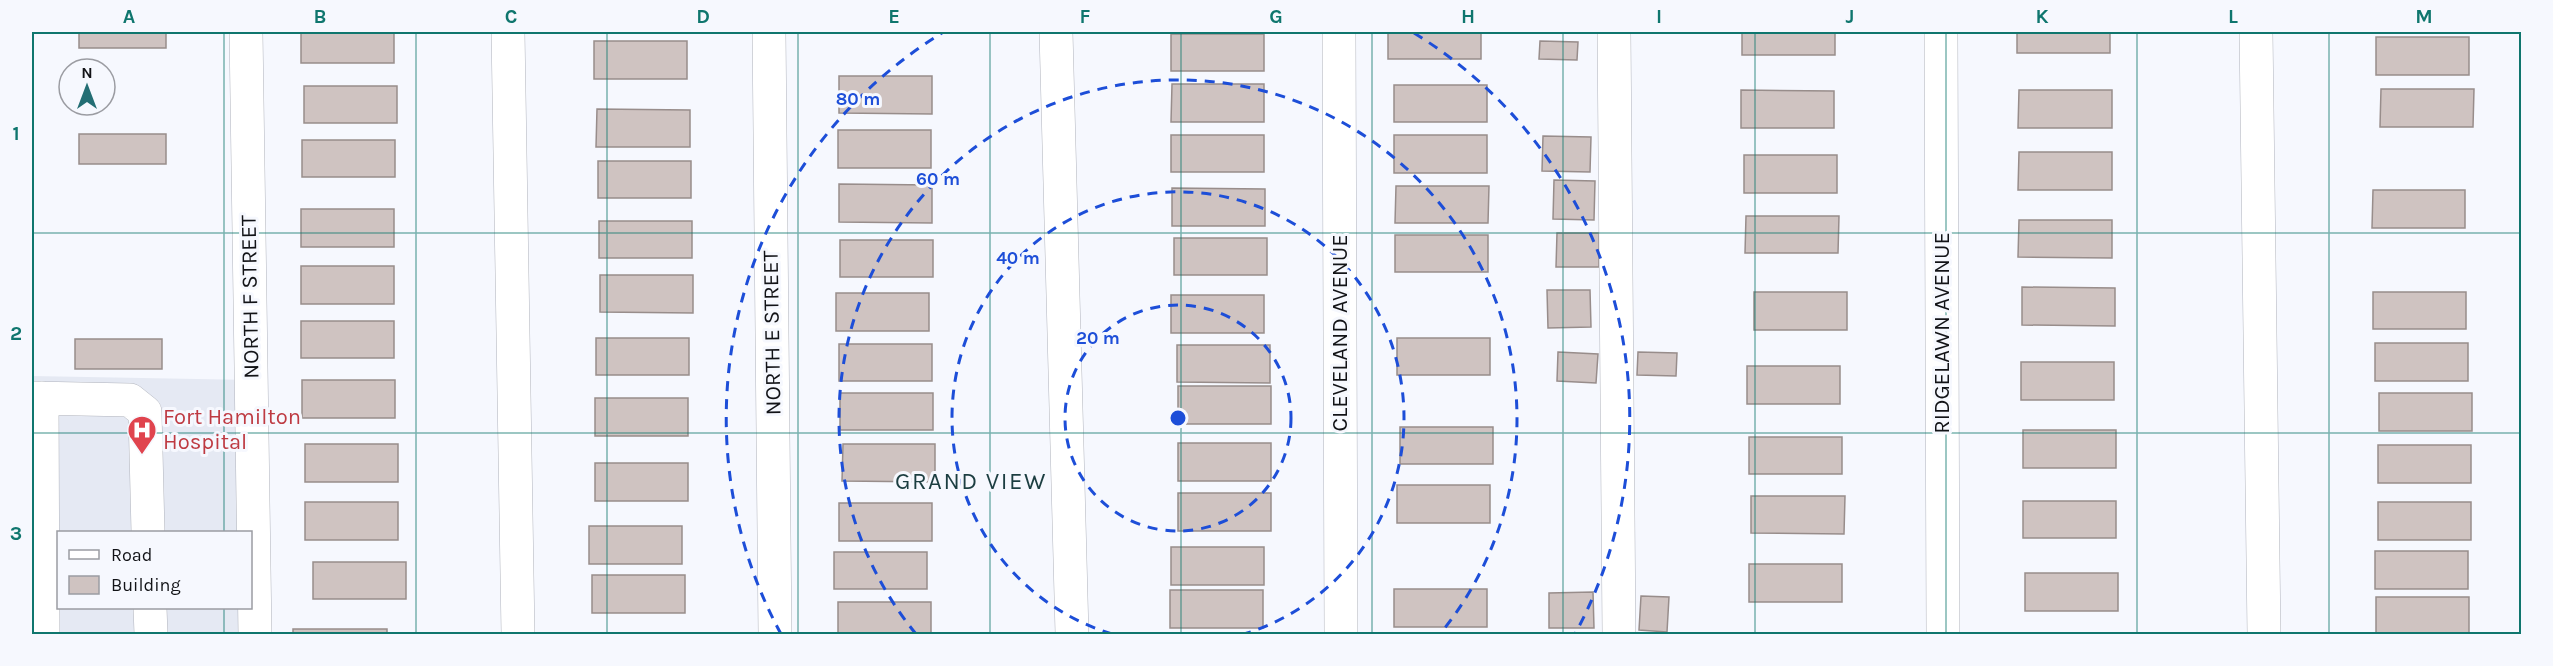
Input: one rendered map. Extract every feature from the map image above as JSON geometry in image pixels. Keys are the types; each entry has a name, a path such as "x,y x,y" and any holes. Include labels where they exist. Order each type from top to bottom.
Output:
{"street":[{"name":"NORTH F STREET","path":"246,32 255,634"},
{"path":"508,32 518,634"},
{"name":"NORTH E STREET","path":"769,32 775,634"},
{"path":"1056,32 1072,634"},
{"name":"CLEVELAND AVENUE","path":"1339,32 1341,634"},
{"path":"1614,32 1619,634"},
{"name":"RIDGELAWN AVENUE","path":"1941,32 1943,634"},
{"path":"2256,32 2264,634"},
{"path":"44,634 37,398 130,400 145,412 148,531"},
{"path":"150,609 151,634"}],"shaded area":[{"name":"Fort Hamilton Hospital","path":"32,376 252,380 255,634 32,634"}],"building":[{"path":"79,32 166,32 166,48 79,48"},
{"path":"301,32 394,32 394,63 301,63"},
{"path":"1388,32 1481,32 1481,59 1388,59"},
{"path":"1742,32 1835,32 1835,55 1742,55"},
{"path":"2017,32 2110,32 2110,53 2017,53"},
{"path":"1171,34 1264,34 1264,71 1171,71"},
{"path":"2376,37 2469,37 2469,75 2376,75"},
{"path":"594,41 687,41 687,79 594,79"},
{"path":"1540,41 1578,42 1577,60 1539,59"},
{"path":"839,76 932,76 932,114 839,113"},
{"path":"1172,84 1264,84 1264,122 1171,122"},
{"path":"1394,85 1487,85 1487,122 1394,122"},
{"path":"304,86 397,86 397,123 304,123"},
{"path":"2381,89 2474,89 2473,127 2380,127"},
{"path":"1741,90 1834,91 1834,128 1741,128"},
{"path":"2019,90 2112,90 2112,128 2018,128"},
{"path":"597,109 690,110 690,147 596,147"},
{"path":"838,130 931,130 931,168 838,168"},
{"path":"79,134 166,134 166,164 79,164"},
{"path":"1171,135 1264,135 1264,172 1171,172"},
{"path":"1394,135 1487,135 1487,173 1394,173"},
{"path":"1543,136 1591,137 1590,172 1542,171"},
{"path":"302,140 395,140 395,177 302,177"},
{"path":"2019,152 2112,152 2112,190 2018,190"},
{"path":"1744,155 1837,155 1837,193 1744,193"},
{"path":"598,161 691,161 691,198 598,198"},
{"path":"1554,180 1595,181 1594,220 1553,219"},
{"path":"839,184 932,185 932,223 839,222"},
{"path":"1396,186 1489,186 1488,223 1395,223"},
{"path":"1172,188 1265,189 1265,226 1172,226"},
{"path":"2373,190 2465,190 2465,228 2372,228"},
{"path":"301,209 394,209 394,247 301,247"},
{"path":"1746,216 1839,216 1838,253 1745,253"},
{"path":"2019,220 2112,220 2112,258 2018,257"},
{"path":"599,221 692,221 692,258 599,258"},
{"path":"1557,233 1599,233 1599,267 1556,267"},
{"path":"1395,235 1488,235 1488,272 1395,272"},
{"path":"1174,238 1267,238 1267,275 1174,275"},
{"path":"840,240 933,240 933,277 840,277"},
{"path":"301,266 394,266 394,304 301,304"},
{"path":"600,275 693,275 693,313 600,312"},
{"path":"2022,287 2115,288 2115,326 2022,325"},
{"path":"1547,290 1590,290 1591,327 1548,328"},
{"path":"1754,292 1847,292 1847,330 1754,330"},
{"path":"2373,292 2466,292 2466,329 2373,329"},
{"path":"836,293 929,293 929,331 836,331"},
{"path":"1171,295 1264,295 1264,333 1171,333"},
{"path":"301,321 394,321 394,358 301,358"},
{"path":"596,338 689,338 689,375 596,375"},
{"path":"1397,338 1490,338 1490,375 1397,375"},
{"path":"75,339 162,339 162,369 75,369"},
{"path":"2375,343 2468,343 2468,381 2375,381"},
{"path":"839,344 932,344 932,381 839,381"},
{"path":"1177,345 1270,345 1270,383 1177,382"},
{"path":"1558,352 1598,354 1596,383 1557,381"},
{"path":"1638,352 1677,353 1676,376 1637,375"},
{"path":"2021,362 2114,362 2114,400 2021,400"},
{"path":"1747,366 1840,366 1840,404 1747,404"},
{"path":"302,380 395,380 395,418 302,418"},
{"path":"1178,386 1271,386 1271,424 1178,424"},
{"path":"840,393 933,393 933,430 840,430"},
{"path":"2379,393 2472,393 2472,431 2379,431"},
{"path":"595,398 688,398 688,436 595,436"},
{"path":"1400,427 1493,427 1493,464 1400,464"},
{"path":"2023,430 2116,430 2116,468 2023,468"},
{"path":"1749,437 1842,437 1842,474 1749,474"},
{"path":"1178,443 1271,443 1271,481 1178,481"},
{"path":"305,444 398,444 398,482 305,482"},
{"path":"843,444 935,444 935,482 842,481"},
{"path":"2378,445 2471,445 2471,483 2378,483"},
{"path":"595,463 688,463 688,501 595,501"},
{"path":"1397,485 1490,485 1490,523 1397,523"},
{"path":"1178,493 1271,493 1271,531 1178,531"},
{"path":"1751,496 1845,496 1844,534 1751,533"},
{"path":"2023,501 2116,501 2116,538 2023,538"},
{"path":"305,502 398,502 398,540 305,540"},
{"path":"2378,502 2471,502 2471,540 2378,540"},
{"path":"839,503 932,503 932,541 839,541"},
{"path":"589,526 682,526 682,564 589,564"},
{"path":"1171,547 1264,547 1264,585 1171,585"},
{"path":"2375,551 2468,551 2468,589 2375,589"},
{"path":"834,552 927,552 927,589 834,589"},
{"path":"313,562 406,562 406,599 313,599"},
{"path":"1749,564 1842,564 1842,602 1749,602"},
{"path":"2025,573 2118,573 2118,611 2025,611"},
{"path":"592,575 685,575 685,613 592,613"},
{"path":"1394,589 1487,589 1487,627 1394,627"},
{"path":"1170,590 1263,590 1263,628 1170,628"},
{"path":"1593,592 1594,628 1549,628 1549,593"},
{"path":"1641,596 1669,597 1667,632 1639,630"},
{"path":"2376,597 2469,597 2469,634 2376,634"},
{"path":"838,602 931,602 931,634 838,634"},
{"path":"293,629 387,629 387,634 293,634"}],"place":[{"name":"Fort Hamilton Hospital","path":"142,456"}],"district":[{"name":"GRAND VIEW","path":"971,481"}]}
